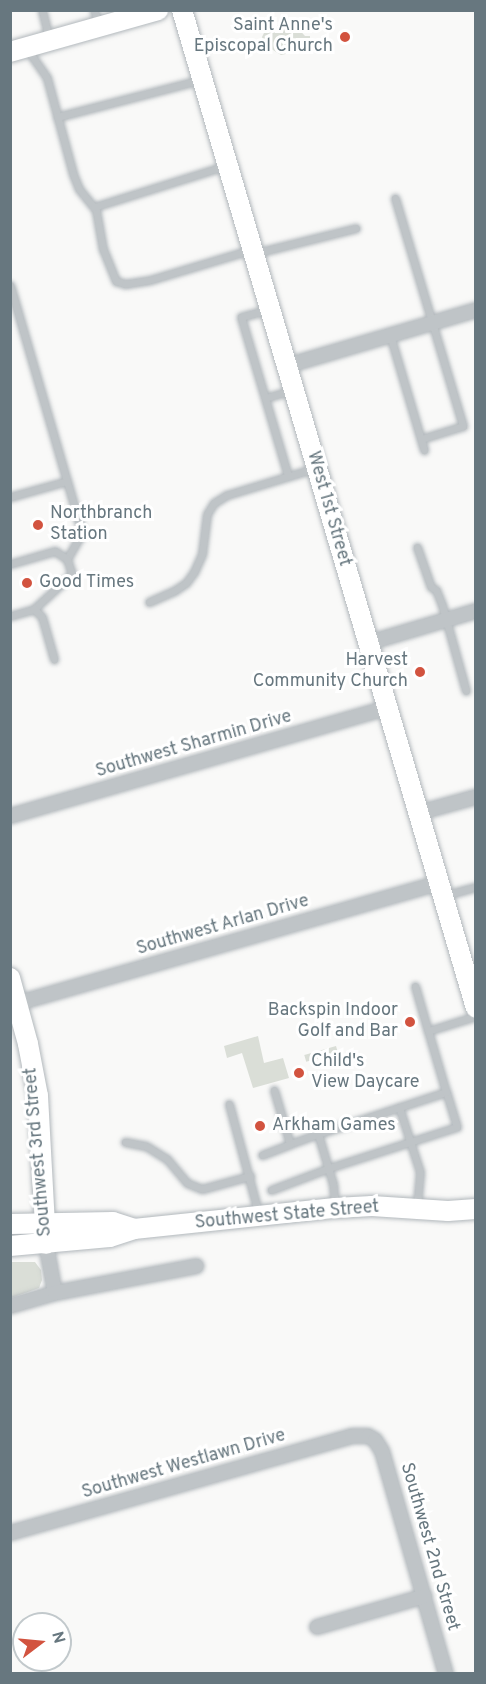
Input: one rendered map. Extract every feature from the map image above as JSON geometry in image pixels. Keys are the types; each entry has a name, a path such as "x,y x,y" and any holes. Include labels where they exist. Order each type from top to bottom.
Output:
{"main road":[{"path":"18,50 49,41 97,19 158,10"},
{"name":"West 1st Street","path":"182,10 476,1008"},
{"name":"Southwest 3rd Street","path":"10,978 18,1003 38,1096 47,1222 46,1244"},
{"name":"Southwest State Street","path":"10,1246 110,1237 134,1229 260,1218 335,1208 417,1208 448,1211 476,1209"},
{"name":"Southwest State Street","path":"10,1224 113,1222 134,1229"}],"street":[{"path":"286,366 476,310"},
{"path":"368,643 476,611"},
{"name":"Southwest Sharmin Drive","path":"10,816 387,708"},
{"path":"418,813 476,797"},
{"name":"Southwest Arlan Drive","path":"18,1003 441,890"},
{"name":"Southwest 3rd Street","path":"46,1244 55,1293"},
{"path":"10,1306 55,1293 196,1266"},
{"name":"Southwest Westlawn Drive","path":"10,1533 352,1436 368,1436"},
{"name":"Southwest 2nd Street","path":"368,1436 375,1440 382,1451 446,1674"},
{"path":"318,1627 425,1596"}],"lane":[{"path":"42,10 49,41"},
{"path":"18,50 46,78 76,182 94,207 103,249 112,274 120,283 150,280 253,251 356,228"},
{"path":"57,117 202,80"},
{"path":"94,207 228,166"},
{"path":"395,198 463,426 421,439"},
{"path":"10,285 82,533 67,559"},
{"path":"270,309 241,318 288,477"},
{"path":"390,335 424,450"},
{"path":"265,398 293,390"},
{"path":"149,602 186,583 194,572 201,554 207,514 214,503 227,495 316,468"},
{"path":"10,497 67,481"},
{"path":"417,547 430,587 436,590 466,691"},
{"path":"10,564 55,551 67,559 72,574 34,609 10,616"},
{"path":"34,609 42,617 54,658"},
{"path":"441,890 476,887"},
{"path":"271,1190 329,1168 457,1127 415,986"},
{"path":"428,1031 476,1016"},
{"path":"274,1090 290,1144"},
{"path":"262,1155 446,1092"},
{"path":"229,1104 260,1218"},
{"path":"399,1107 420,1172 417,1208"},
{"path":"318,1134 329,1168 335,1208"},
{"path":"125,1142 146,1146 167,1159 187,1183 202,1189 250,1176"}],"shaded area":[{"path":"286,22 293,23 305,36 310,36 310,39 304,50 281,55 265,45 262,37 266,29"},
{"path":"258,1036 264,1063 283,1058 289,1078 253,1088 242,1053 227,1058 224,1046"},
{"path":"336,1046 338,1053 306,1062 304,1055"},
{"path":"11,1262 35,1262 41,1270 42,1280 39,1288 11,1298"}],"place":[{"name":"Saint Anne's Episcopal Church","path":"345,37"},
{"name":"Northbranch Station","path":"38,525"},
{"name":"Good Times","path":"27,583"},
{"name":"Harvest Community Church","path":"420,672"},
{"name":"Backspin Indoor Golf and Bar","path":"410,1022"},
{"name":"Child's View Daycare","path":"299,1073"},
{"name":"Arkham Games","path":"260,1126"}]}
